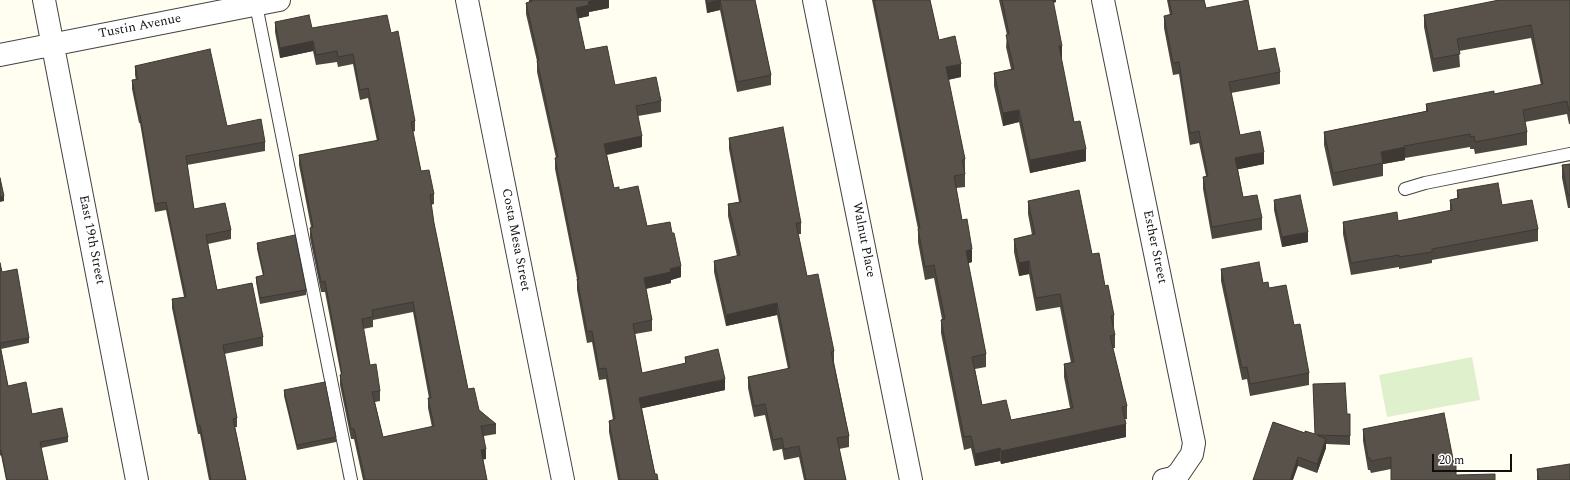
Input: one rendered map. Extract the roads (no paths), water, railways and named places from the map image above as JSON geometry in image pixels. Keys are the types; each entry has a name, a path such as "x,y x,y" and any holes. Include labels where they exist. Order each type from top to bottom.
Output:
{"street":[{"name":"East 19th Street","path":"44,0 137,480"},
{"name":"Tustin Avenue","path":"0,55 279,0"},
{"name":"Costa Mesa Street","path":"467,0 563,480"},
{"name":"Walnut Place","path":"814,0 912,480"},
{"name":"Esther Street","path":"1103,0 1194,443 1192,454 1179,473 1172,478 1164,480"}],"lane":[{"path":"256,5 351,480"},
{"path":"1405,189 1424,183 1570,154"}]}
